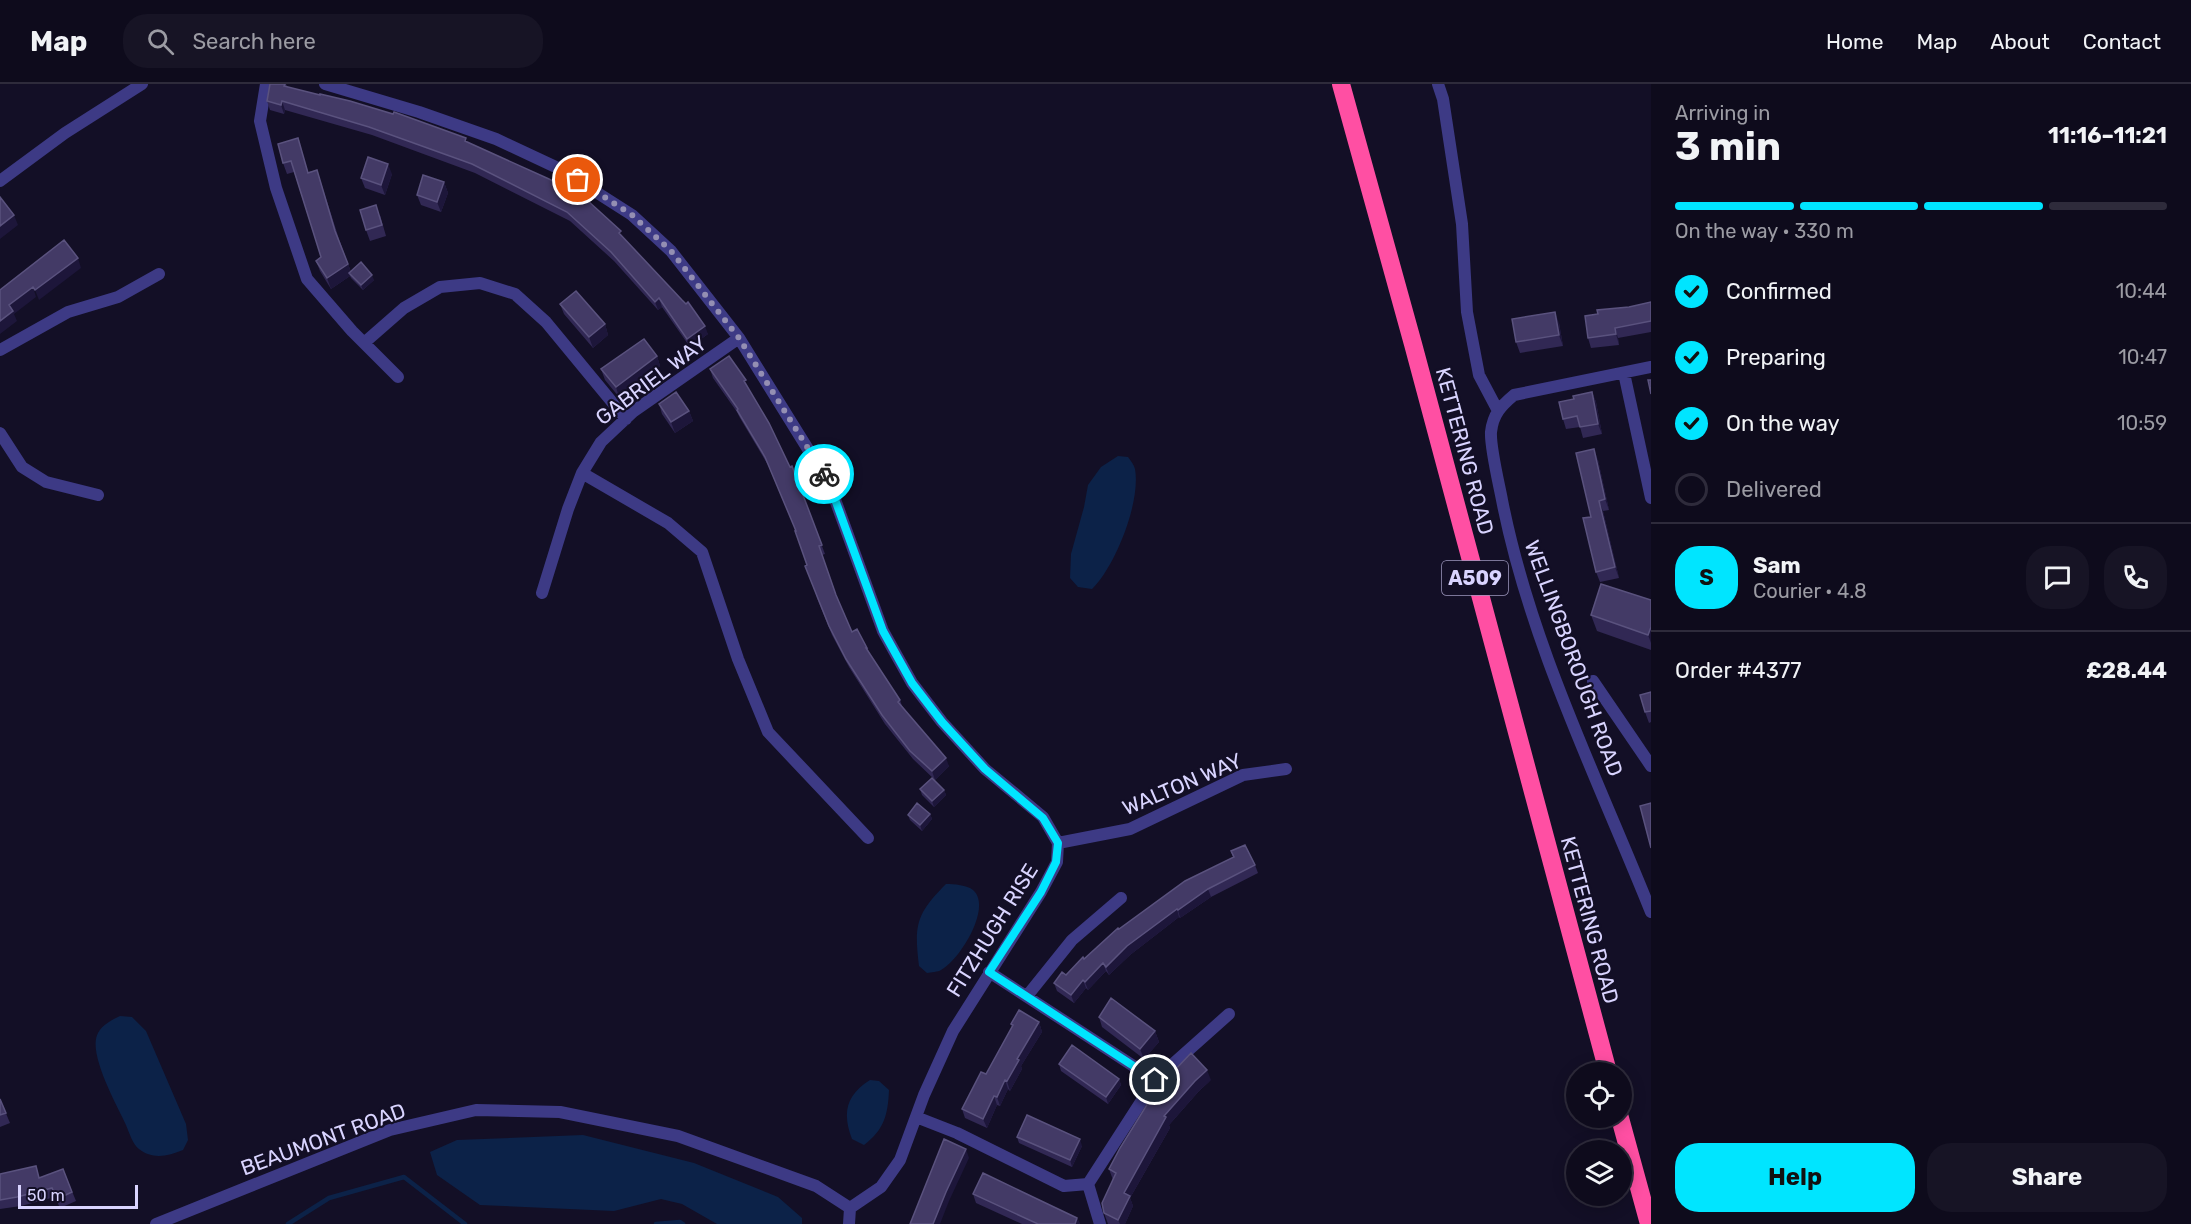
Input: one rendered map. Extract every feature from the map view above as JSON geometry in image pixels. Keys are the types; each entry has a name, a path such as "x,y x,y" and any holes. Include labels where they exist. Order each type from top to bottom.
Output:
{"highway":[{"name":"KETTERING ROAD","path":"1341,84 1407,321 1605,1062"},
{"path":"1623,1128 1649,1224"}],"street":[{"path":"0,181 65,133 142,84"},
{"path":"266,84 260,121 276,188 307,279 398,377"},
{"path":"325,84 419,112 496,139 560,169 632,215 671,251 739,338 829,483 883,631 912,683 942,722 985,769 1043,818 1058,843"},
{"path":"1438,84 1443,99 1462,224 1467,312 1479,375 1497,409 1514,395 1651,367"},
{"path":"0,350 68,312 118,297 159,274"},
{"path":"364,343 404,308 440,287 480,283 515,294 546,322 626,419"},
{"name":"GABRIEL WAY","path":"542,593 568,509 582,473 601,442 634,411 739,338"},
{"path":"1624,373 1651,498"},
{"name":"WELLINGBOROUGH ROAD","path":"1497,409 1491,433 1513,548 1539,631 1568,709 1651,912"},
{"path":"0,433 22,467 46,482 98,495"},
{"path":"582,473 668,523 702,552 738,659 768,732 868,838"},
{"path":"1593,681 1651,766"},
{"name":"WALTON WAY","path":"1058,843 1130,829 1243,775 1286,769"},
{"name":"FITZHUGH RISE","path":"850,1208 881,1187 900,1160 953,1031 1041,892 1056,862 1058,843"},
{"path":"1027,996 1072,940 1121,898"},
{"path":"989,972 1155,1080"},
{"path":"1100,1224 1088,1184 1155,1080 1229,1014"},
{"name":"BEAUMONT ROAD","path":"156,1224 187,1219 390,1130 476,1110 560,1112 678,1136 816,1186 850,1208"},
{"path":"916,1117 957,1133 1064,1186 1088,1184"},
{"path":"849,1224 850,1208"}],"water":[{"path":"1118,456 1128,457 1135,469 1136,483 1130,516 1117,550 1101,579 1092,589 1078,587 1070,578 1071,554 1088,485 1101,467"},
{"path":"946,884 964,886 973,890 978,898 979,908 971,933 956,956 940,971 927,973 919,966 917,930 928,904"},
{"path":"120,1016 132,1017 146,1031 186,1124 188,1140 183,1150 166,1155 150,1155 137,1147 131,1138 104,1079 96,1053 98,1033 105,1025"},
{"path":"870,1080 879,1081 889,1090 884,1121 876,1134 864,1145 852,1139 847,1113 851,1098"},
{"path":"583,1135 694,1163 778,1197 802,1218 802,1224 717,1224 682,1204 661,1199 614,1211 480,1205 437,1175 430,1152 457,1140"}],"building":[{"path":"270,84 285,84 284,86 350,101 393,114 394,112 466,138 465,141 549,179 587,200 621,231 619,233 682,300 686,304 688,302 705,326 687,339 659,298 655,302 611,252 567,212 472,164 369,127 282,101 281,105 267,101"},
{"path":"298,138 308,173 317,170 335,231 348,264 327,278 316,261 321,257 291,161 283,163 278,144"},
{"path":"368,157 388,164 381,185 361,178"},
{"path":"423,175 444,182 437,202 417,195"},
{"path":"0,197 14,215 0,226"},
{"path":"376,205 382,225 366,230 360,210"},
{"path":"64,240 78,258 35,290 33,287 9,305 13,311 0,321 0,290"},
{"path":"361,262 372,275 361,285 349,273"},
{"path":"576,291 605,324 589,337 560,304"},
{"path":"1651,302 1651,321 1615,328 1616,334 1588,338 1585,316 1598,314 1597,310"},
{"path":"1555,312 1559,335 1516,342 1512,319"},
{"path":"644,339 657,356 616,387 601,369"},
{"path":"729,356 746,380 744,381 769,423 790,467 792,466 822,545 819,546 836,595 852,632 857,629 866,648 900,700 898,702 946,758 932,771 910,751 882,715 846,659 829,626 805,566 807,565 796,531 765,457 738,409 710,369"},
{"path":"676,392 689,411 671,422 659,404"},
{"path":"1592,392 1598,424 1580,427 1577,416 1563,419 1559,402"},
{"path":"1594,449 1605,499 1599,501 1615,567 1596,572 1583,518 1591,517 1576,453"},
{"path":"1601,584 1651,600 1651,627 1648,635 1591,615"},
{"path":"1651,692 1651,711 1645,712 1640,695"},
{"path":"932,778 944,790 932,801 920,789"},
{"path":"917,803 930,814 920,825 908,815"},
{"path":"1651,803 1651,848 1640,806"},
{"path":"1245,845 1255,865 1208,889 1177,909 1127,946 1106,967 1103,963 1085,982 1083,980 1071,995 1054,983 1062,972 1066,975 1083,957 1084,959 1118,928 1185,881 1234,857 1231,851"},
{"path":"1111,998 1155,1031 1140,1049 1099,1017"},
{"path":"1019,1010 1039,1022 1007,1081 1005,1080 997,1097 994,1096 983,1119 962,1109 981,1072 986,1074"},
{"path":"1072,1045 1119,1079 1106,1097 1059,1064"},
{"path":"1191,1053 1207,1070 1164,1116 1166,1117 1124,1193 1130,1196 1118,1220 1104,1213 1102,1203 1116,1173 1109,1169 1156,1090"},
{"path":"0,1099 6,1113 0,1115"},
{"path":"1027,1115 1080,1139 1070,1160 1017,1137"},
{"path":"944,1139 966,1149 933,1224 910,1224"},
{"path":"36,1166 39,1178 63,1169 72,1192 57,1199 52,1188 0,1200 0,1174"},
{"path":"983,1173 1077,1218 1075,1224 1038,1224 973,1194"}],"waterway":[{"path":"288,1224 329,1198 404,1177 465,1224"},
{"path":"656,1224 680,1222 683,1224"}],"way so far":[{"path":"578,180 632,215 671,251 739,338 824,474"}],"route":[{"path":"824,474 883,631 912,683 942,722 985,769 1043,818 1058,843 1056,862 1041,892 989,972 1155,1080"}]}
